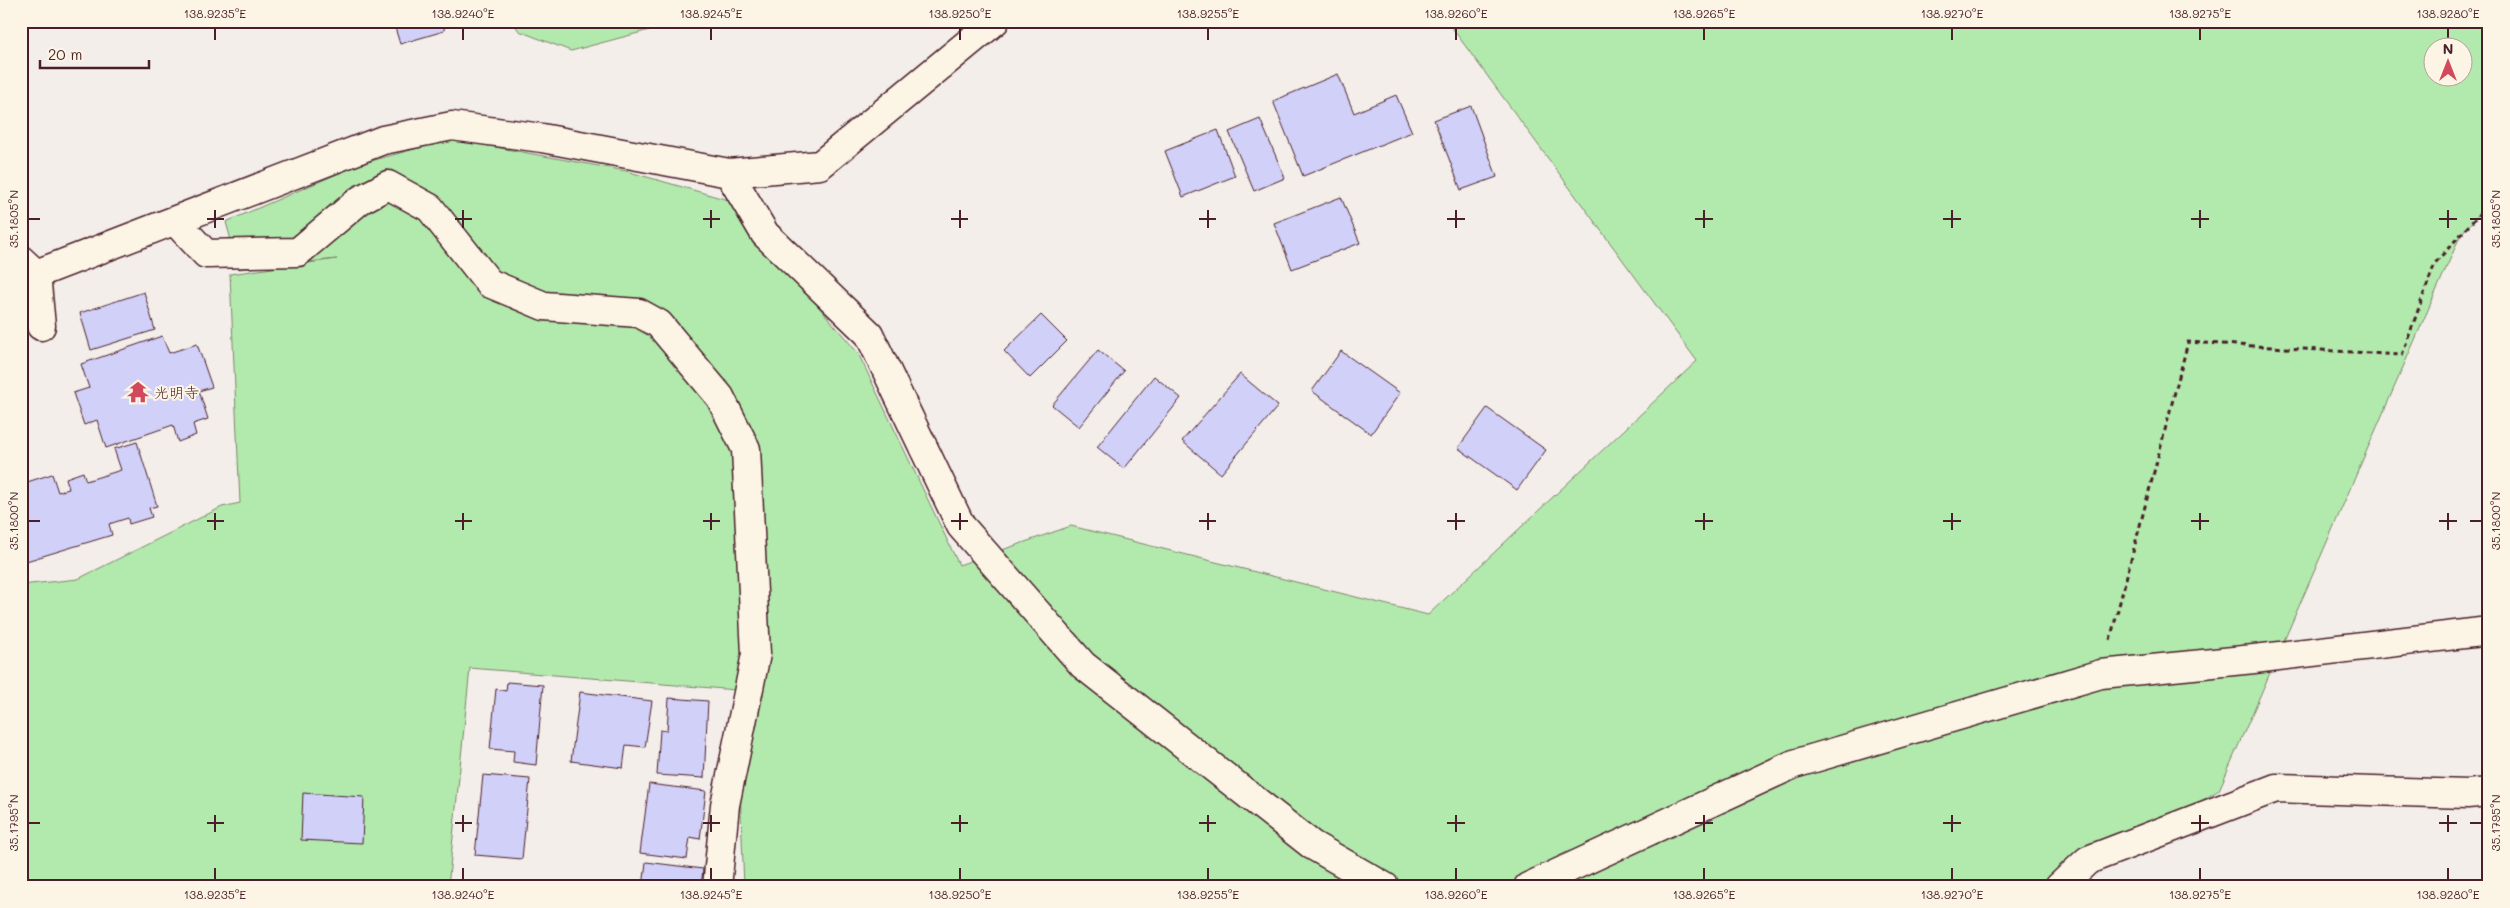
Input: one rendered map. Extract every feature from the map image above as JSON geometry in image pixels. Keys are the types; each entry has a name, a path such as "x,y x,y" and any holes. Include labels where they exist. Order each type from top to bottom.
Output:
{"street":[{"path":"41,326 26,274 175,221 382,140 452,126 542,138 729,173 820,165 995,21"},
{"path":"729,173 765,234 869,334 961,526 1083,664 1312,845 1385,887"},
{"path":"175,221 206,254 298,252 360,200 388,185 430,208 489,283 544,306 638,313 659,324 714,390 746,449 756,654 725,805 717,887"},
{"path":"1528,887 1794,764 2101,674 2254,659 2489,631"},
{"path":"2059,887 2088,860 2276,788 2467,794 2489,792"}],"path":[{"path":"2101,674 2188,342 2402,355 2435,263 2489,203"}],"green space":[{"path":"512,21 683,21 571,51 519,31"},
{"path":"1447,21 2489,21 2489,203 2461,234 2219,790 2065,887 744,887 736,690 470,668 448,887 21,887 21,585 78,579 222,507 240,503 230,274 337,259 239,269 226,222 360,164 451,139 626,171 728,200 858,353 959,565 1071,526 1428,615 1697,361"}],"building":[{"path":"393,21 445,21 444,31 400,44"},
{"path":"1338,74 1354,113 1396,95 1412,132 1303,176 1273,101"},
{"path":"1471,106 1497,177 1461,190 1434,120"},
{"path":"1260,119 1285,178 1254,191 1229,132"},
{"path":"1218,130 1235,176 1183,197 1165,151"},
{"path":"1341,197 1360,243 1292,269 1274,223"},
{"path":"144,292 155,330 91,350 80,313"},
{"path":"1041,315 1067,341 1030,378 1004,351"},
{"name":"光明寺","path":"162,336 169,353 197,344 212,387 199,391 208,419 193,424 196,435 178,442 173,425 106,448 97,420 84,425 73,393 89,388 81,364"},
{"path":"1098,350 1124,371 1079,427 1052,405"},
{"path":"1341,351 1400,393 1371,434 1312,391"},
{"path":"1240,374 1278,406 1221,474 1182,441"},
{"path":"1154,376 1181,398 1124,469 1097,447"},
{"path":"1487,408 1546,450 1517,490 1458,448"},
{"path":"137,442 157,506 149,508 152,517 129,524 128,518 109,524 112,535 23,562 21,484 52,474 58,492 69,489 66,478 83,472 86,481 121,470 114,449"},
{"path":"507,682 543,685 536,765 513,762 514,751 490,749 496,689 506,691"},
{"path":"580,692 652,701 645,747 626,745 623,768 571,761"},
{"path":"669,698 708,701 704,778 657,775 660,730 667,731"},
{"path":"483,775 530,779 522,859 475,855"},
{"path":"649,784 706,791 700,839 690,837 687,859 640,853"},
{"path":"303,793 364,797 362,843 301,840"},
{"path":"646,862 703,869 701,887 643,887"}],"place":[{"name":"光明寺","path":"138,392"}]}
